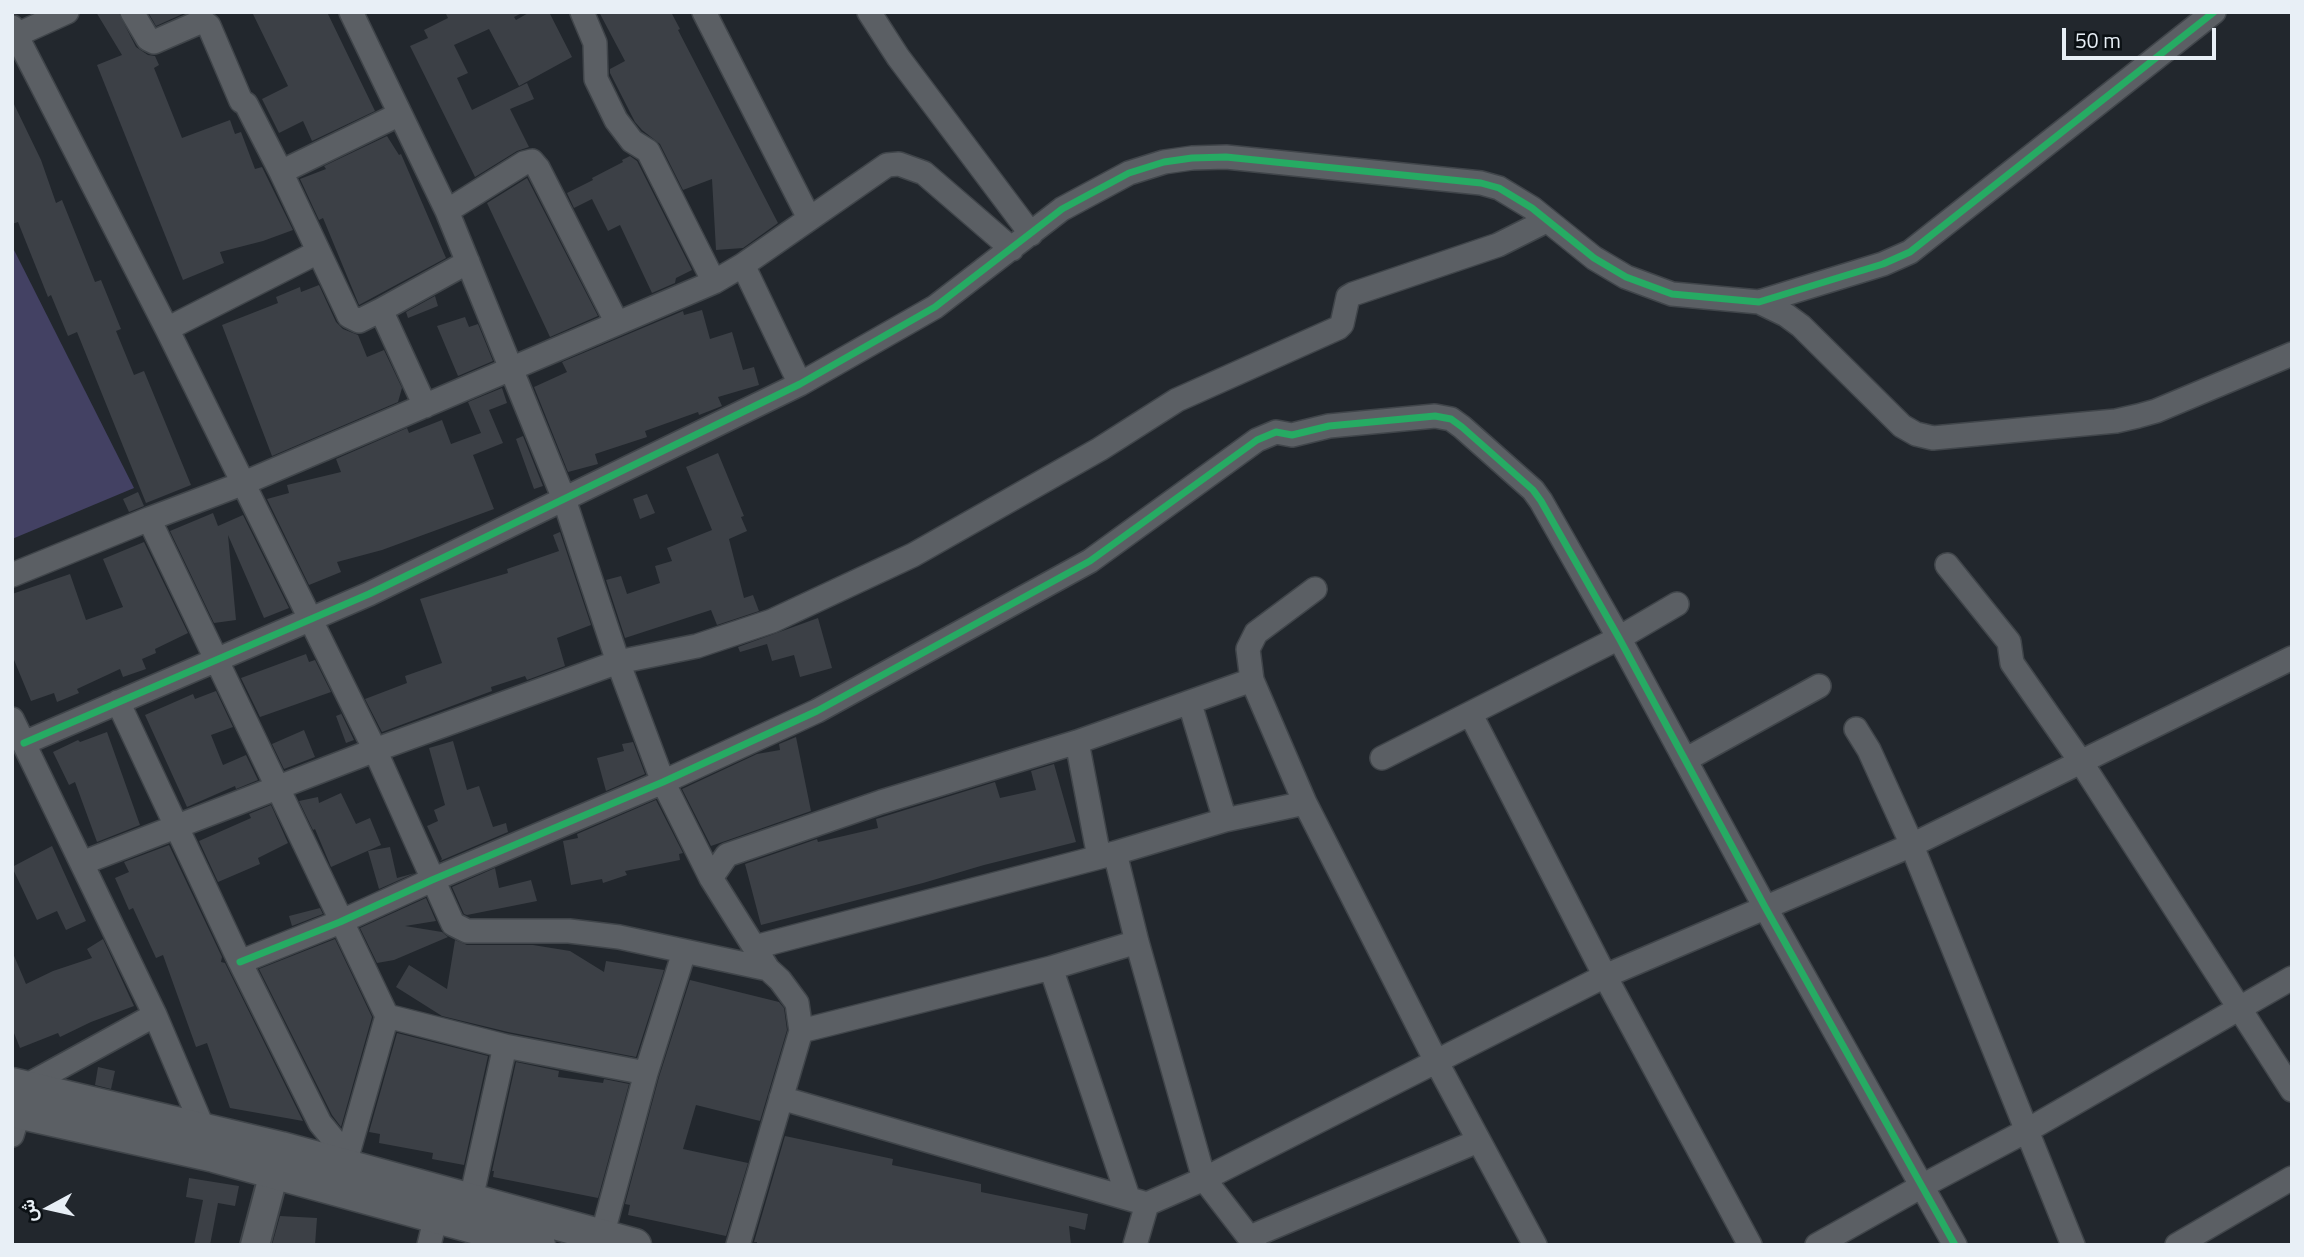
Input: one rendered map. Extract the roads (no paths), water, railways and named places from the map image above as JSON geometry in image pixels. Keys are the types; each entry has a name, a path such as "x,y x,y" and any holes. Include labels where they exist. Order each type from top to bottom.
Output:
{"main road":[{"path":"16,1106 209,1143 277,1161 432,1231 539,1245"},
{"path":"277,1161 346,1160 471,1199 635,1245"}],"street":[{"path":"67,12 14,33 244,483 375,750 453,924 467,931 581,933 619,937 768,969"},
{"path":"132,12 148,38 154,42 200,22 209,26 241,101 246,104 281,172 349,316 359,320 382,310 468,262"},
{"path":"351,12 447,211 468,262 564,499 618,662 663,782 711,878 768,969 797,1003 802,1031 738,1245"},
{"path":"582,12 595,43 596,79 624,131 632,141 648,151 714,282"},
{"path":"704,12 809,218"},
{"path":"869,12 898,57 1031,234"},
{"path":"1759,302 1883,264 1910,252 2214,12"},
{"path":"281,172 400,114"},
{"path":"24,743 310,621 800,384 936,307 1062,209 1129,173 1164,162 1192,158 1254,160 1481,183 1499,188 1532,208 1594,258 1626,277 1672,294 1759,302 1786,315 1801,326 1902,425 1916,434 1933,438 2116,421 2138,416 2292,354"},
{"path":"447,211 524,163 532,162 538,167 617,323"},
{"path":"12,575 244,483 714,282 743,265 887,165 899,164 923,173 1012,249"},
{"path":"82,863 375,750 618,662 697,646 772,621 913,555 1088,455 1177,400 1338,328 1342,324 1348,298 1353,294 1498,245 1546,221"},
{"path":"167,330 318,252"},
{"path":"743,265 800,384"},
{"path":"382,310 425,406"},
{"path":"240,962 340,922 663,782 817,711 1104,552 1257,440 1276,432 1292,435 1329,426 1435,416 1451,419 1462,427 1533,490 1619,638 1765,907 1955,1245"},
{"path":"149,519 387,1016 346,1160"},
{"path":"1947,565 2009,642 2012,663 2081,762 2292,1090"},
{"path":"1315,589 1256,633 1248,649 1252,680 1305,803 1527,1242"},
{"path":"1382,758 1619,638 1676,604"},
{"path":"780,1098 1138,1201 1204,1178 1605,976 1912,845 2292,658"},
{"path":"711,878 727,855 881,802 1077,742 1252,680"},
{"path":"1685,760 1819,686"},
{"path":"118,702 240,962 320,1123 346,1160"},
{"path":"1190,704 1225,820"},
{"path":"1471,715 1605,976 1750,1245"},
{"path":"12,719 155,1015 209,1143"},
{"path":"1856,729 1869,750 1912,845 2073,1245"},
{"path":"1077,742 1107,855 1137,942 1204,1178 1253,1241 1478,1141"},
{"path":"755,947 1107,855 1225,820 1305,803"},
{"path":"802,1031 1051,968 1137,942"},
{"path":"602,1236 646,1073 684,952"},
{"path":"1051,968 1138,1201 1135,1245"},
{"path":"1817,1245 2026,1131 2292,978"},
{"path":"16,1106 155,1015"},
{"path":"387,1016 505,1046 646,1073"},
{"path":"471,1199 505,1046"},
{"path":"255,1245 277,1161"},
{"path":"2177,1245 2292,1178"}]}
